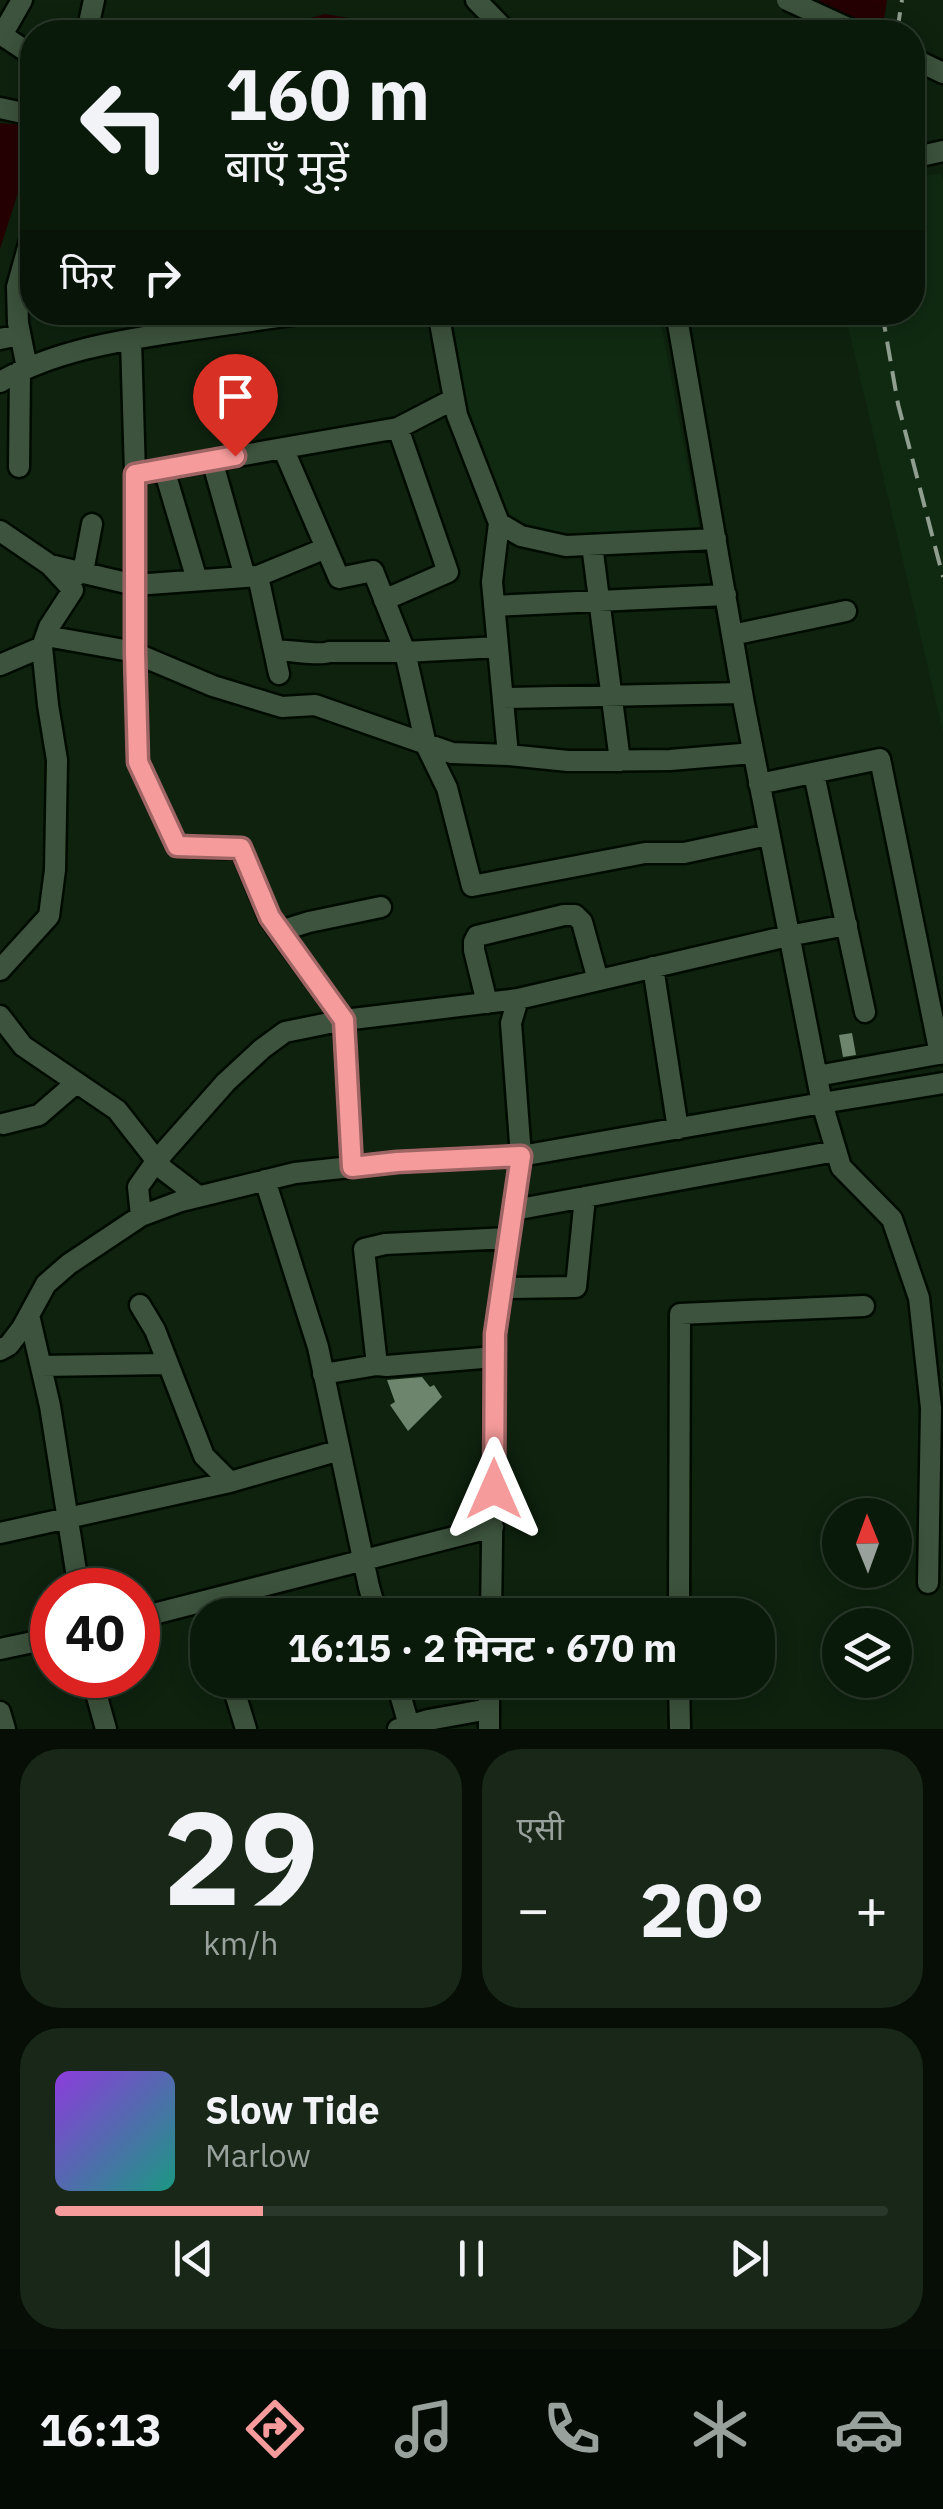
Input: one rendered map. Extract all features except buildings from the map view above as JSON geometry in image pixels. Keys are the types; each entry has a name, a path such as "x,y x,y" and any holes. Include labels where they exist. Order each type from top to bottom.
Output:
{"street":[{"path":"1,34 22,0"},
{"path":"476,0 495,20"},
{"path":"788,0 832,20"},
{"path":"20,276 10,337 23,369 20,467"},
{"path":"0,382 58,356 228,325"},
{"path":"440,325 457,415 499,523 492,582 508,755"},
{"path":"678,325 768,835 822,1104 842,1167 892,1219 918,1298 931,1408 928,1583"},
{"path":"131,340 138,762 177,846 241,848 270,917 344,1020 352,1167"},
{"path":"135,474 398,428 454,400"},
{"path":"384,600 448,572 398,428"},
{"path":"283,448 339,578 373,571 406,652 426,744 447,788 472,886 645,852 684,852 768,835"},
{"path":"212,460 279,674"},
{"path":"164,469 196,580"},
{"path":"499,523 521,536 566,546 716,539"},
{"path":"0,970 49,916 57,760 44,641 49,626 73,590 92,524"},
{"path":"0,531 74,576 135,585 251,576 326,548"},
{"path":"592,544 620,761"},
{"path":"494,606 726,594"},
{"path":"732,635 846,611"},
{"path":"0,664 44,641 135,653 213,686 282,706 315,705 452,754 620,761 753,753"},
{"path":"274,650 321,655 498,647"},
{"path":"503,698 742,693"},
{"path":"760,784 880,759 942,1054 817,1076"},
{"path":"814,774 866,1012"},
{"path":"280,931 381,907"},
{"path":"488,1003 474,950 478,936 564,915 575,915 582,922 598,980"},
{"path":"142,1216 138,1187 156,1160 226,1082 285,1032 344,1020 518,999 847,925"},
{"path":"653,967 678,1129"},
{"path":"491,1598 495,1334 521,1156 510,1023 518,999"},
{"path":"0,1016 23,1046 116,1110 164,1170 198,1196"},
{"path":"3,1124 40,1115 76,1083"},
{"path":"0,1350 9,1344 46,1284 69,1264 142,1216 198,1196 294,1173 397,1162 521,1156 943,1084"},
{"path":"514,1210 836,1150"},
{"path":"265,1180 324,1374 373,1598"},
{"path":"502,1288 576,1287 586,1197"},
{"path":"378,1364 364,1249 385,1244 510,1238"},
{"path":"140,1305 155,1330 204,1456 230,1482"},
{"path":"679,1598 680,1314 864,1306"},
{"path":"28,1315 50,1406 76,1568"},
{"path":"324,1374 378,1364 494,1357"},
{"path":"40,1366 168,1364"},
{"path":"0,1533 230,1482 340,1450"},
{"path":"240,1598 493,1527"},
{"path":"160,1615 190,1610"},
{"path":"0,1649 30,1643"},
{"path":"97,1698 106,1729"},
{"path":"237,1698 246,1729"},
{"path":"400,1698 406,1728 428,1720 489,1719"},
{"path":"679,1698 680,1729"},
{"path":"0,1712 5,1729"}],"shaded area":[{"path":"819,0 887,0 884,20 824,20"},
{"path":"325,14 361,20 303,20"},
{"path":"0,123 20,125 20,186 0,249"},
{"path":"941,174 943,181 943,732 848,325 925,325 925,176"},
{"path":"443,325 661,325 700,532 524,534 502,521 460,413"}],"railway":[{"path":"802,0 806,20"},
{"path":"899,20 902,0"},
{"path":"884,325 898,404 943,577"}],"route":[{"path":"235,456 135,474 138,762 177,846 241,848 270,917 344,1020 352,1167 521,1156 495,1334 494,1489"}]}
